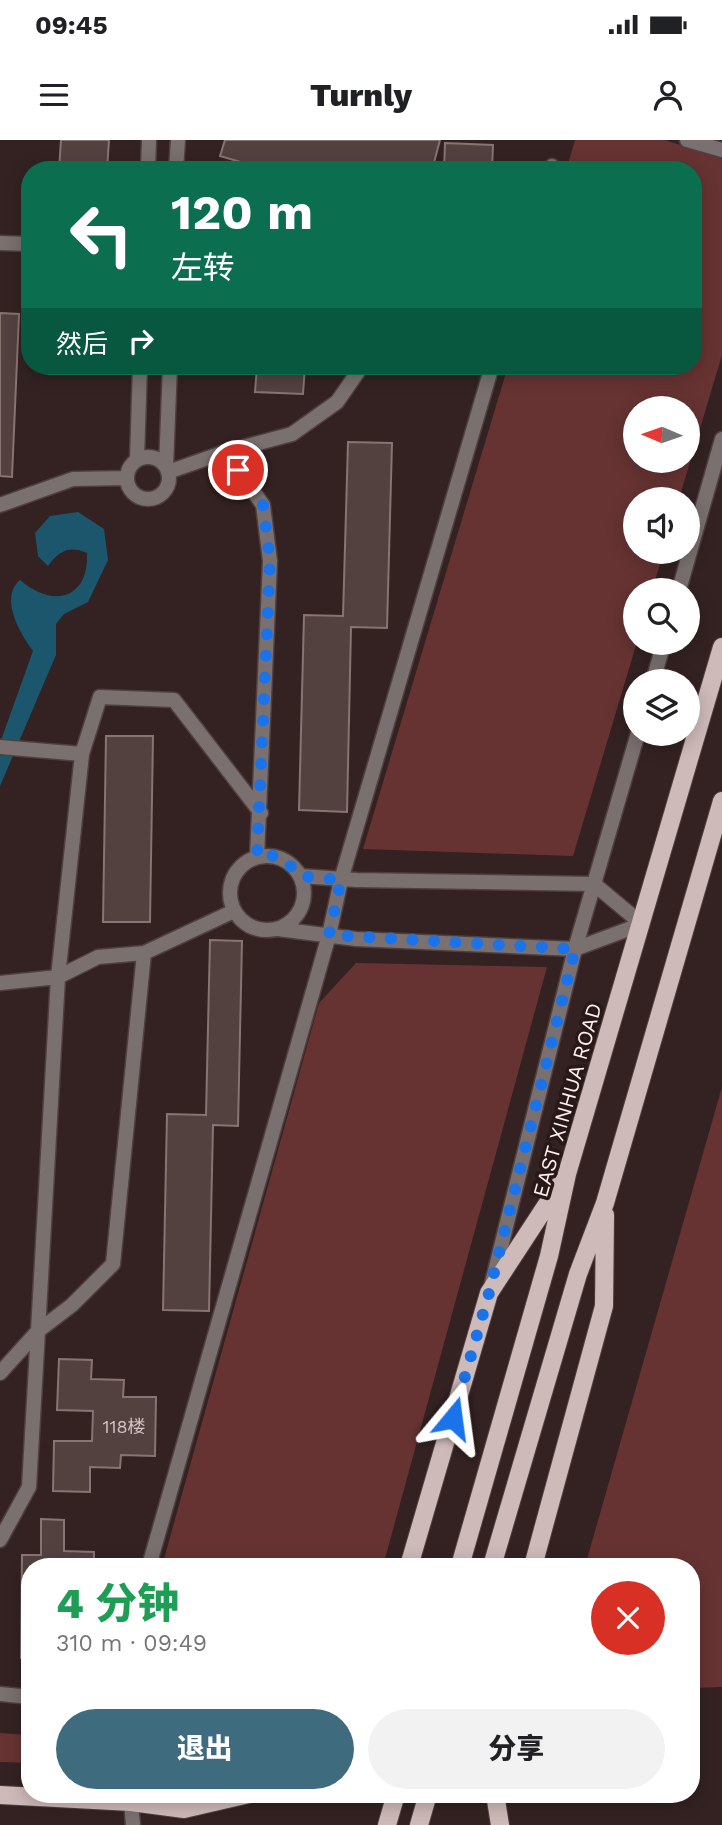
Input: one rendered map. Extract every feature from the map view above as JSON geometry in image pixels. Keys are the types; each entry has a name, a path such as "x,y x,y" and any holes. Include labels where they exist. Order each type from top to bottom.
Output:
{"main road":[{"name":"EAST XINHUA ROAD","path":"462,1558 549,1256 567,1174 722,647"},
{"path":"494,1558 579,1274 605,1203 722,801"},
{"path":"410,1558 489,1293 567,1174"},
{"path":"535,1558 604,1306 605,1203"},
{"path":"0,1795 21,1796"},
{"path":"138,1803 184,1810 212,1803"},
{"path":"387,1825 393,1803"},
{"path":"419,1825 425,1803"},
{"path":"496,1803 500,1825"}],"street":[{"path":"148,161 149,140"},
{"path":"177,161 178,140"},
{"path":"687,140 722,149"},
{"path":"0,243 21,244"},
{"path":"137,459 140,375"},
{"path":"167,470 150,456 137,459 129,467 126,478 134,494 153,499 164,492 167,470 170,375"},
{"path":"167,470 292,434 337,402 356,375"},
{"path":"151,1558 329,935 341,880 489,375"},
{"path":"682,578 722,439"},
{"path":"225,452 263,505 270,561 261,813 257,856"},
{"path":"0,505 73,479 126,478"},
{"path":"0,1539 29,1487 58,977 82,754 100,697 174,700 261,813"},
{"path":"489,1293 575,949 634,746"},
{"path":"0,747 82,754"},
{"path":"278,929 299,914 305,888 301,876 282,858 257,856 238,868 232,878 230,900 234,911 253,928 575,949 642,924 594,884 341,880 301,876"},
{"path":"0,983 58,977 98,957 144,953 234,911"},
{"path":"0,1373 38,1331 72,1305 113,1264 144,953"},
{"path":"0,1694 21,1696"},
{"path":"131,1803 133,1825"}],"shaded area":[{"path":"575,140 664,140 722,157 722,355 700,429 700,396 623,396 623,473 687,473 683,487 623,487 623,564 660,564 656,578 623,578 623,655 633,655 629,669 623,669 623,689 573,856 363,849 505,375 702,375 702,161 569,161"},
{"path":"356,963 547,967 385,1558 164,1558 319,1003"},
{"path":"722,1087 722,1687 700,1688 700,1558 587,1558"},
{"path":"0,1733 21,1734 21,1763 0,1762"}],"water":[{"path":"78,512 104,529 108,560 88,602 64,614 56,624 56,655 0,786 0,743 33,651 13,614 11,595 20,580 44,594 66,595 75,590 86,569 87,553 65,551 48,566 38,556 35,533 50,516"}],"building":[{"path":"61,140 109,140 108,161 60,161"},
{"path":"225,140 440,140 434,161 237,161 220,156"},
{"path":"445,143 493,145 492,161 444,161"},
{"path":"0,313 19,314 12,477 0,476"},
{"path":"256,375 304,375 303,394 255,392"},
{"path":"348,442 392,443 387,628 351,627 347,812 299,810 304,615 343,616"},
{"path":"106,736 153,736 150,922 103,922"},
{"path":"210,940 242,941 238,1126 213,1125 209,1311 163,1310 167,1114 206,1115"},
{"path":"59,1359 92,1360 91,1379 124,1380 123,1397 156,1397 155,1456 121,1455 120,1468 90,1467 90,1492 53,1491 54,1441 92,1441 93,1411 57,1410"},
{"path":"41,1519 64,1520 64,1551 94,1552 94,1558 22,1558 22,1555 41,1555"}],"route":[{"path":"238,470 263,505 270,561 261,813 257,856 282,858 301,876 341,880 329,935 356,939 575,949 489,1293 453,1418"}]}
